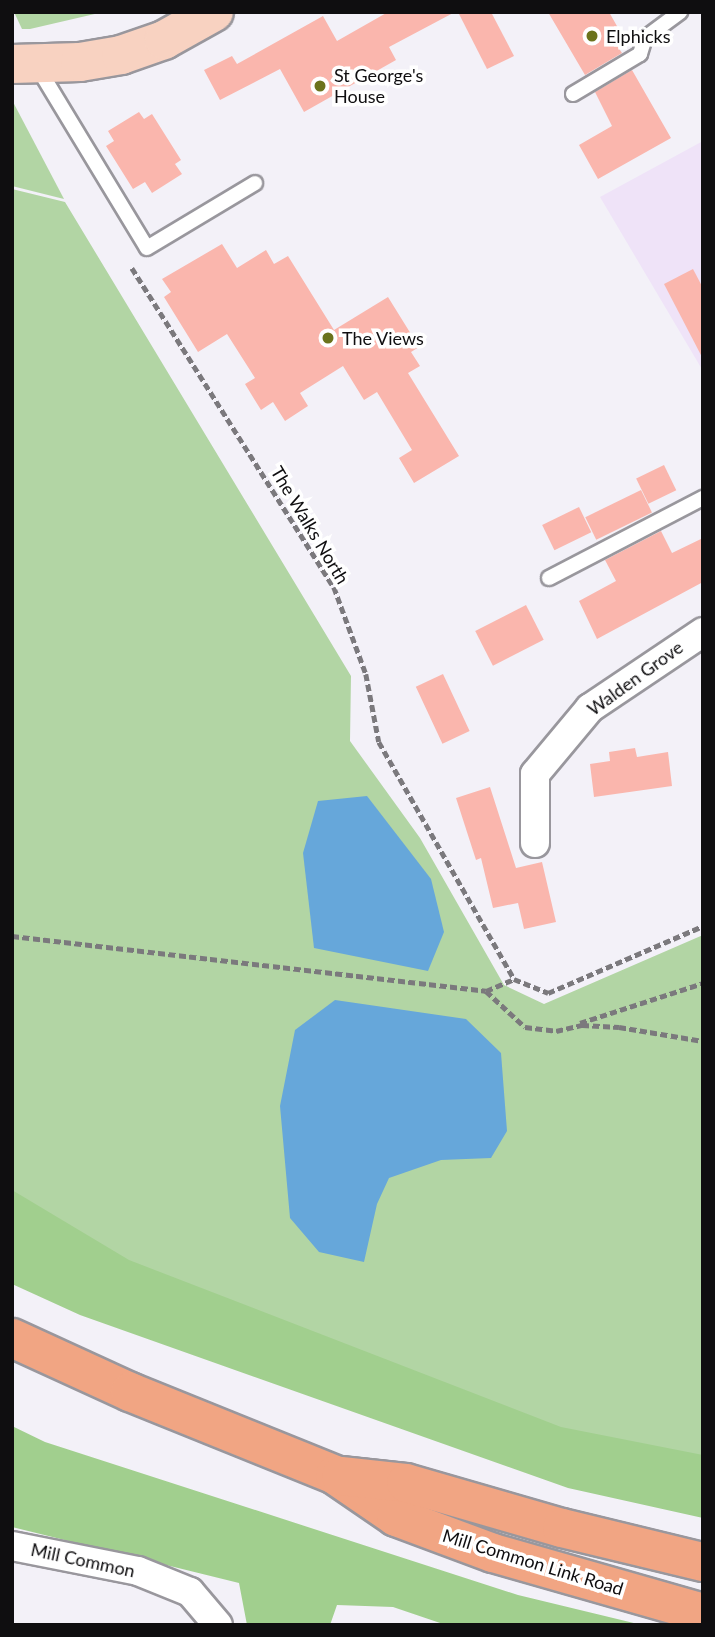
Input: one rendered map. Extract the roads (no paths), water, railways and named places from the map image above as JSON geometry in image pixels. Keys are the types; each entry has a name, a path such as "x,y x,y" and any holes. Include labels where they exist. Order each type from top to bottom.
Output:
{"main road":[{"path":"24,64 121,55 163,40 214,12"},
{"name":"Mill Common Link Road","path":"12,1338 130,1392 335,1475 396,1517 481,1549 703,1613"},
{"name":"Mill Common Link Road","path":"335,1475 406,1483 562,1528 703,1562"}],"street":[{"name":"Walden Grove","path":"535,843 535,774 590,708 703,632"},
{"name":"Mill Common","path":"12,1546 138,1571 190,1592 218,1625"}],"lane":[{"path":"573,94 640,54 645,38 680,12"},
{"path":"24,64 147,248 256,183"},
{"path":"549,578 703,498"}],"water":[{"path":"367,796 431,879 444,932 428,971 314,948 303,853 318,801"},
{"path":"335,1000 466,1019 501,1053 507,1131 491,1158 441,1160 389,1178 377,1204 364,1262 319,1252 290,1218 280,1106 295,1030"}],"place":[{"name":"Elphicks","path":"592,36"},
{"name":"St George's House","path":"320,86"},
{"name":"The Views","path":"328,338"}]}
